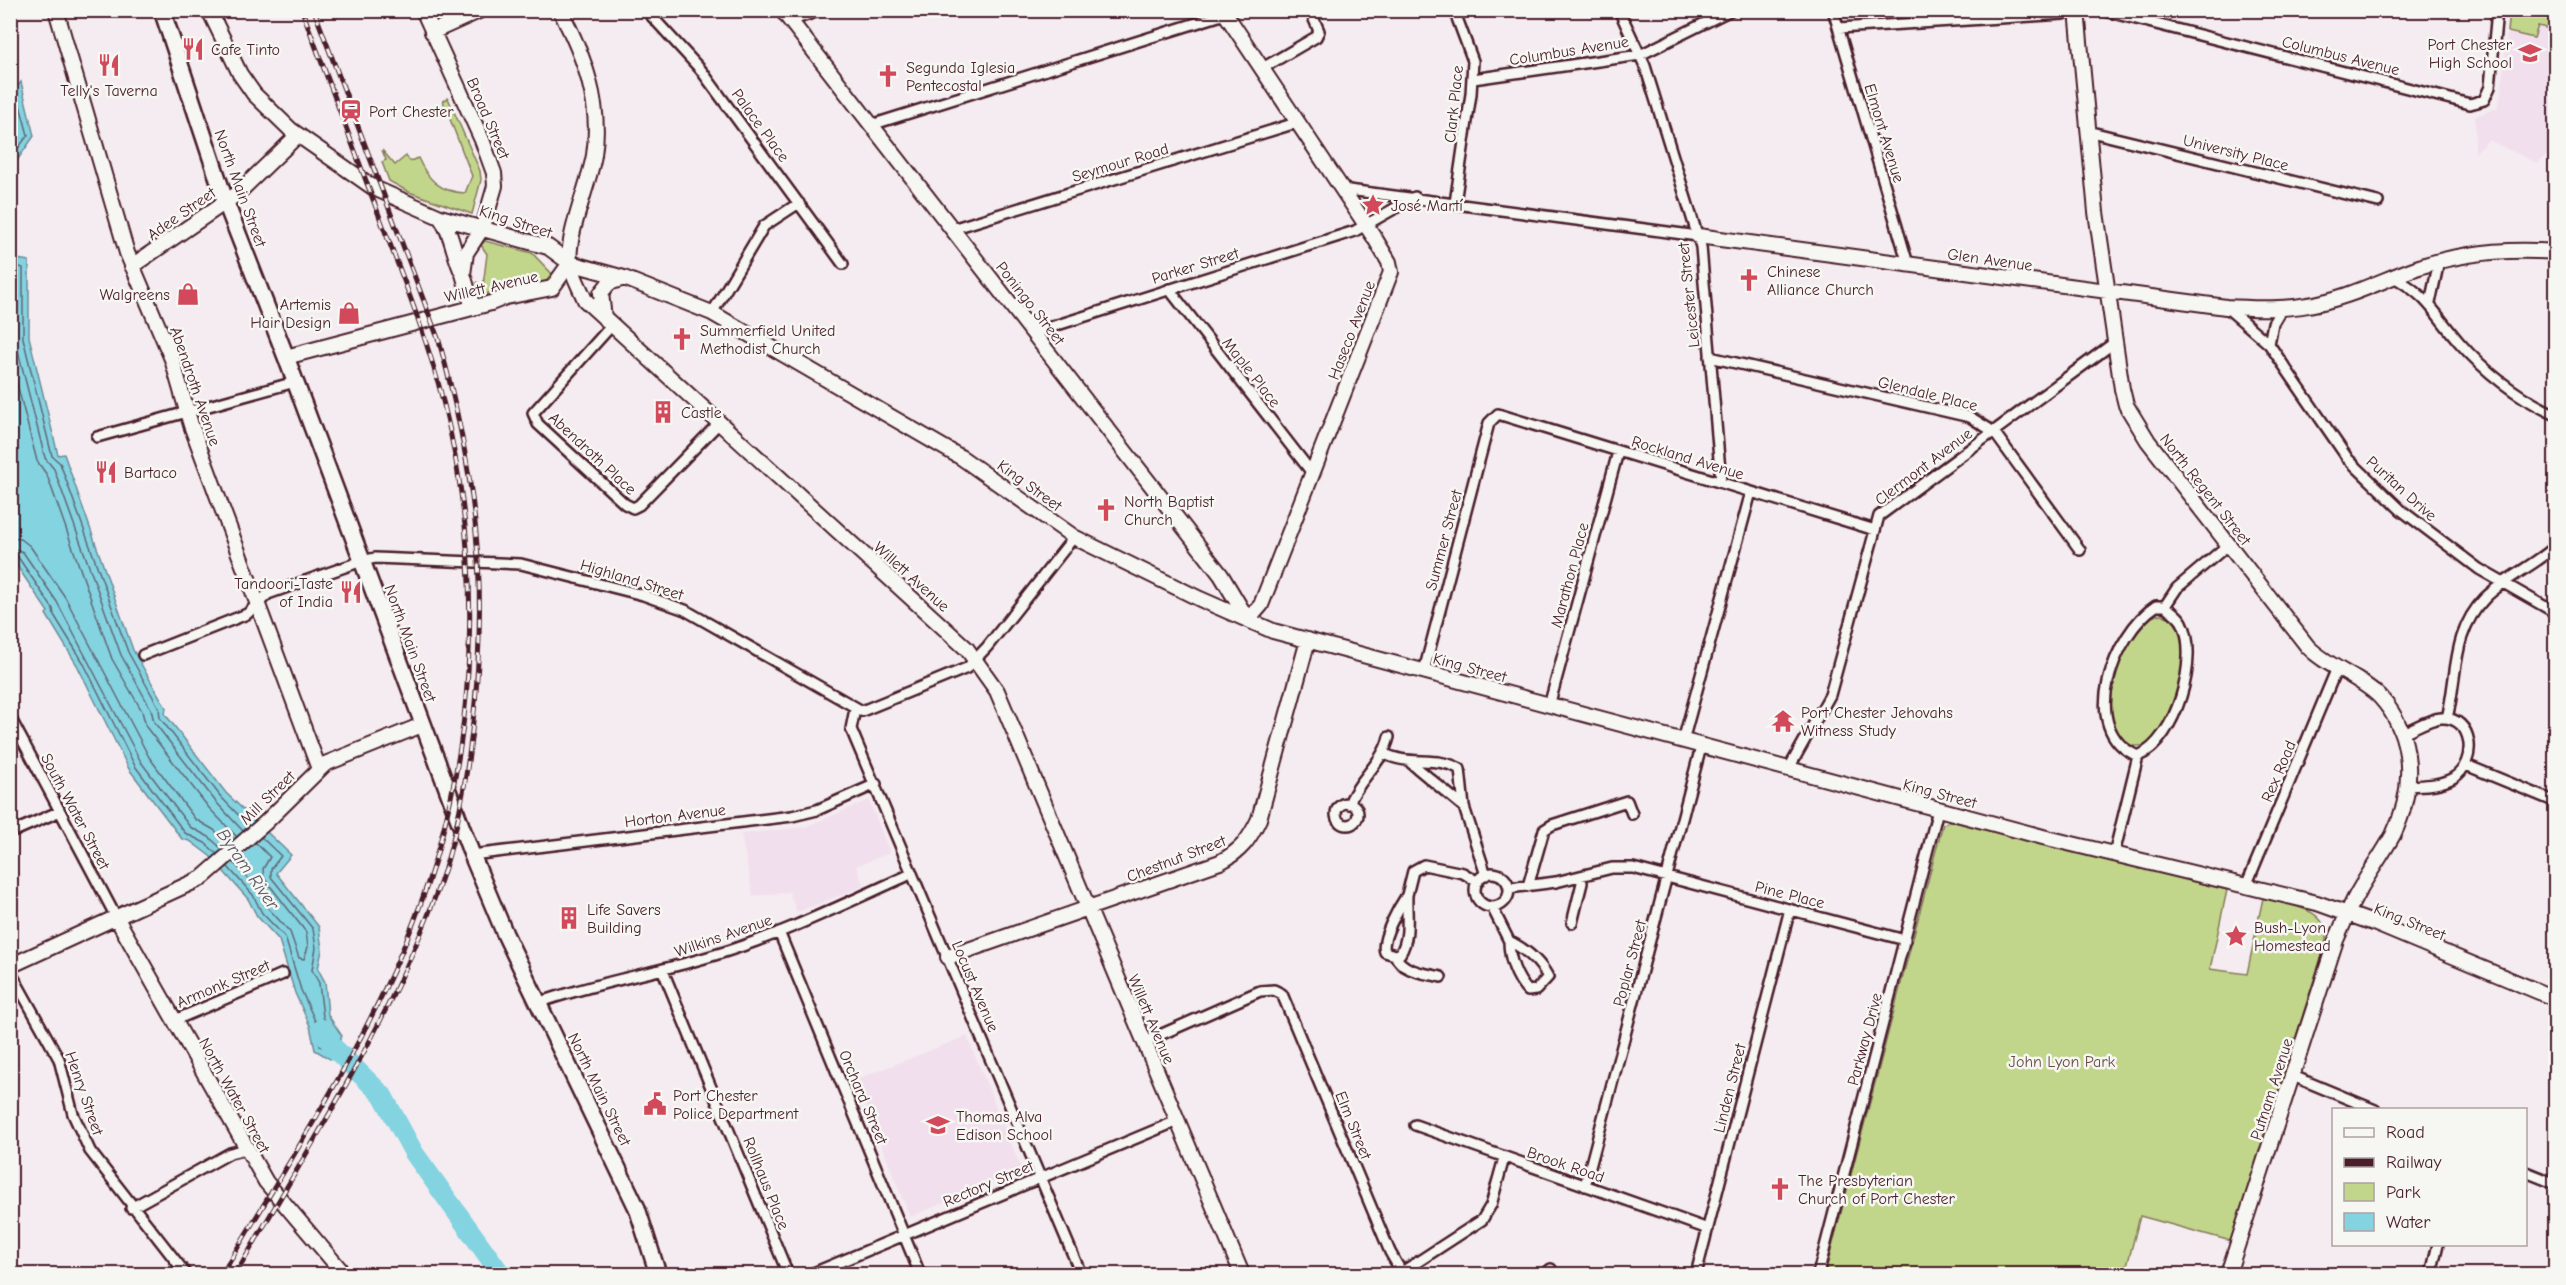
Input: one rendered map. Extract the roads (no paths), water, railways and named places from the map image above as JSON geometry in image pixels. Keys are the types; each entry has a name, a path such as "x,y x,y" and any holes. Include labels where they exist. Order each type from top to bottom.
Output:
{"main road":[{"name":"North Main Street","path":"162,10 226,202 296,382 472,855 505,934 637,1208 658,1275"}],"street":[{"name":"Abendroth Avenue","path":"56,10 100,169 132,266 172,359 187,411 319,769"},
{"name":"King Street","path":"209,10 247,84 273,114 298,135 374,188 440,217 548,246 570,263 624,278 712,313 962,458 1074,537 1273,631 1938,810 2246,886 2347,914 2556,999"},
{"name":"Broad Street","path":"423,10 492,166 495,186 483,227 470,244 463,274 473,308"},
{"path":"432,32 481,10"},
{"path":"560,10 574,38 590,83 596,127 589,182 570,241 570,263"},
{"name":"Palace Place","path":"646,10 701,70 843,264"},
{"path":"786,16 822,10"},
{"path":"1261,69 1316,37 1319,31 1310,10"},
{"name":"Clark Place","path":"1454,10 1471,50 1473,78 1455,203"},
{"name":"Leicester Street","path":"1619,10 1640,55 1701,247 1721,482"},
{"name":"Columbus Avenue","path":"1473,78 1640,55 1731,10"},
{"name":"Elmont Avenue","path":"1833,10 1908,264"},
{"path":"1839,28 1954,15 2062,14 2075,10"},
{"name":"North Regent Street","path":"2075,10 2087,131 2115,342 2126,405 2134,420 2308,647 2370,688 2381,698 2392,712 2402,734 2408,759 2407,786 2402,815 2347,914"},
{"name":"Columbus Avenue","path":"2101,10 2470,104 2484,100 2490,87 2497,10"},
{"path":"871,125 1224,12"},
{"name":"Haseco Avenue","path":"1224,12 1366,226 1389,262 1391,272 1261,605 1248,620"},
{"name":"Poningo Street","path":"786,16 1221,576 1248,620"},
{"name":"Seymour Road","path":"952,229 1296,123"},
{"name":"University Place","path":"2087,131 2378,202"},
{"name":"Adee Street","path":"132,266 226,202 298,135"},
{"name":"Glen Avenue","path":"1341,189 1415,197 2226,307 2282,308 2329,301 2439,261 2498,250 2556,252"},
{"path":"1366,226 1415,197"},
{"path":"712,313 764,226 799,203"},
{"path":"440,217 449,231 456,260 463,274"},
{"name":"Parker Street","path":"1032,333 1366,226"},
{"path":"2430,303 2439,261"},
{"name":"Willett Avenue","path":"286,357 473,308 506,297 552,288 570,263"},
{"name":"Willett Avenue","path":"570,263 585,300 976,659 997,691 1242,1275"},
{"path":"2394,277 2420,293 2458,341 2491,374 2521,396 2556,415"},
{"path":"608,322 601,293 609,283 624,278"},
{"name":"Maple Place","path":"1168,289 1312,473"},
{"name":"Puritan Drive","path":"2226,307 2269,344 2295,386 2348,459 2415,522 2479,569 2556,613"},
{"path":"2269,344 2273,323 2282,308"},
{"name":"Abendroth Place","path":"608,322 533,413 538,424 616,496 629,507 639,506 719,423"},
{"name":"Clermont Avenue","path":"1788,770 1830,695 1879,516 2115,342"},
{"name":"Glendale Place","path":"1710,357 1970,417 1994,432 2080,550"},
{"path":"97,437 296,382"},
{"name":"Rockland Avenue","path":"1493,417 1505,415 1875,530"},
{"name":"Summer Street","path":"1424,671 1493,417"},
{"name":"Marathon Place","path":"1549,706 1618,452"},
{"path":"1683,741 1750,492"},
{"path":"855,709 862,711 875,707 967,668 1074,537"},
{"path":"2165,606 2177,588 2229,544"},
{"path":"2447,718 2454,694 2455,656 2481,603 2504,583 2539,561 2556,546"},
{"name":"Highland Street","path":"144,655 247,614 268,594 362,561 375,558 521,564 619,587 685,610 855,709"},
{"path":"2114,854 2138,756 2156,744 2166,731 2176,710 2186,673 2188,656 2182,622 2165,606 2156,606 2148,611 2126,634 2110,679 2105,711 2108,728 2118,743 2138,756"},
{"name":"Chestnut Street","path":"948,957 1220,862 1238,852 1249,840 1259,819 1308,640"},
{"name":"Rex Road","path":"2246,886 2337,668"},
{"name":"Locust Avenue","path":"855,709 851,729 1081,1275"},
{"name":"South Water Street","path":"10,717 58,812 116,917"},
{"path":"2402,734 2430,720 2447,718 2457,721 2469,738 2471,750 2466,765 2453,778 2407,786"},
{"name":"Mill Street","path":"10,969 207,875 265,823 319,769 342,756 422,725"},
{"path":"1349,804 1352,795 1383,753 1389,736"},
{"name":"Poplar Street","path":"1585,1186 1668,879 1701,747"},
{"path":"1383,753 1411,763 1464,807"},
{"path":"1411,763 1428,760 1460,769 1464,807 1486,875"},
{"path":"2466,765 2556,802"},
{"name":"Horton Avenue","path":"472,855 792,816 817,810 876,784"},
{"path":"1528,886 1544,830 1552,825 1627,801 1632,814"},
{"name":"Parkway Drive","path":"1818,1275 1938,810"},
{"path":"10,833 58,812"},
{"path":"1395,955 1404,948 1408,918 1407,895 1413,871 1424,865 1463,873 1478,882"},
{"name":"Pine Place","path":"1509,888 1581,877 1622,867 1905,940"},
{"name":"Wilkins Avenue","path":"538,1003 571,991 663,971 721,954 779,932 911,874"},
{"path":"1492,907 1506,900 1509,888 1503,877 1486,875 1478,882 1476,892 1478,899 1492,907 1509,941 1512,963 1524,986 1528,991 1536,990 1548,977 1545,971 1523,948 1509,941"},
{"path":"1572,923 1582,883 1581,877"},
{"path":"1407,895 1397,910 1384,942 1385,952 1395,955 1399,964 1406,968 1441,977"},
{"name":"Linden Street","path":"1696,1275 1790,909"},
{"name":"Putnam Avenue","path":"2230,1272 2347,914"},
{"name":"North Water Street","path":"116,917 266,1182 344,1275"},
{"name":"Orchard Street","path":"779,932 920,1275"},
{"name":"Henry Street","path":"10,969 59,1059 81,1136 131,1208 186,1275"},
{"name":"Rollhaus Place","path":"663,971 788,1275"},
{"name":"Armonk Street","path":"175,1020 283,974"},
{"name":"Elm Street","path":"1144,1042 1260,991 1277,991 1286,1000 1400,1274"},
{"path":"2293,1076 2369,1108"},
{"name":"Rectory Street","path":"811,1275 1177,1121"},
{"name":"Brook Road","path":"1415,1125 1708,1229"},
{"path":"131,1208 230,1153 246,1149"},
{"path":"1400,1274 1482,1220 1491,1205 1504,1158"},
{"path":"2527,1172 2556,1185"},
{"path":"2431,1275 2438,1246"}],"water":[{"path":"21,82 34,136 11,169 11,94"},
{"path":"10,258 29,261 29,337 58,455 64,454 133,650 166,708 165,714 226,793 291,855 276,873 319,927 322,950 318,969 325,982 328,1015 342,1036 330,1059 315,1050 310,1026 295,993 279,940 257,916 248,899 210,856 190,841 182,839 129,769 77,665 46,614 48,612 11,557"}],"waterway":[{"name":"Byram River","path":"322,1029 333,1047 383,1096 414,1153 501,1274"}],"railway":[{"path":"222,1274 325,1103 372,1015 413,924 434,862 451,798 462,733 468,667 470,601 466,535 457,469 444,405 416,315 302,10"},
{"path":"236,1274 346,1085 397,987 419,937 439,886 456,829 467,770 477,679 479,581 476,534 471,487 452,391 439,341 314,10"}],"place":[{"name":"Cafe Tinto","path":"193,49"},
{"name":"Port Chester High School","path":"2530,53"},
{"name":"Telly's Taverna","path":"109,65"},
{"name":"Segunda Iglesia Pentecostal","path":"888,76"},
{"name":"Port Chester","path":"351,111"},
{"name":"José Martí","path":"1373,205"},
{"name":"Chinese Alliance Church","path":"1749,280"},
{"name":"Walgreens","path":"188,294"},
{"name":"Artemis Hair Design","path":"349,313"},
{"name":"Summerfield United Methodist Church","path":"682,339"},
{"name":"Castle","path":"663,412"},
{"name":"Bartaco","path":"106,472"},
{"name":"North Baptist Church","path":"1106,510"},
{"name":"Tandoori-Taste of India","path":"351,592"},
{"name":"Port Chester Jehovahs Witness Study","path":"1783,721"},
{"name":"Life Savers Building","path":"569,918"},
{"name":"Bush-Lyon Homestead","path":"2236,936"},
{"name":"Port Chester Police Department","path":"655,1104"},
{"name":"Thomas Alva Edison School","path":"938,1125"},
{"name":"The Presbyterian Church of Port Chester","path":"1780,1189"}],"park label":[{"name":"John Lyon Park","path":"2062,1061"}]}
